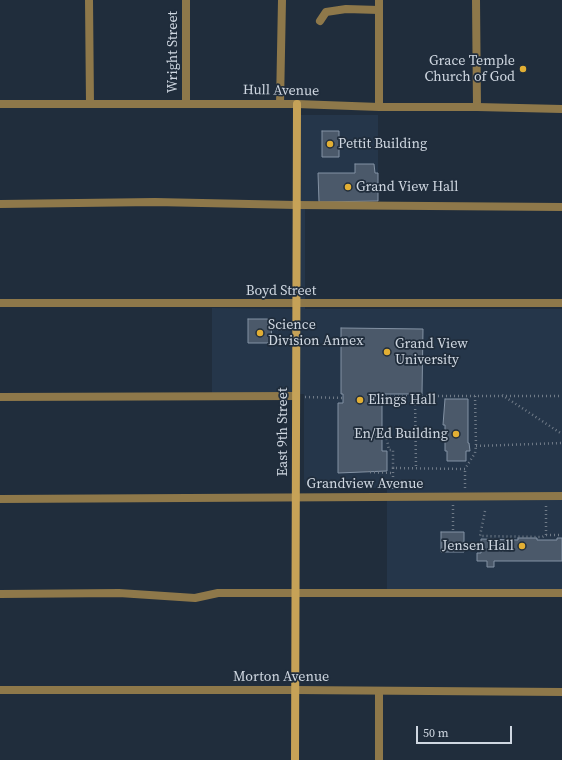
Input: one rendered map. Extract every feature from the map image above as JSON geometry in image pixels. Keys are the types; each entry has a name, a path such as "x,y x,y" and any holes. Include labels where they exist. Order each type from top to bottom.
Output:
{"street":[{"path":"89,0 90,104"},
{"name":"Wright Street","path":"186,0 186,104"},
{"path":"280,104 282,0"},
{"path":"379,0 379,107"},
{"path":"476,0 477,106"},
{"path":"320,21 326,12 346,9 379,10"},
{"name":"Hull Avenue","path":"0,104 297,104 379,107 477,106 562,109"},
{"name":"East 9th Street","path":"295,760 297,104"},
{"path":"0,204 155,202 296,205 562,207"},
{"name":"Boyd Street","path":"0,303 562,303"},
{"path":"0,397 296,397"},
{"name":"Grandview Avenue","path":"0,499 562,496"},
{"path":"0,594 119,593 195,598 218,593 562,593"},
{"name":"Morton Avenue","path":"0,690 562,692"},
{"path":"379,691 379,760"}],"path":[{"path":"273,329 296,329"},
{"path":"465,497 465,469 475,453 476,446 475,395"},
{"path":"502,395 562,434"},
{"path":"378,396 562,396"},
{"path":"296,397 343,398"},
{"path":"415,397 416,468"},
{"path":"382,435 386,435 389,450 393,450 393,497"},
{"path":"476,446 562,442"},
{"path":"393,468 465,469"},
{"path":"367,471 393,473"},
{"path":"453,497 453,532"},
{"path":"546,497 546,535"},
{"path":"485,511 480,536 542,537 546,535 562,535"}],"shaded area":[{"name":"Grand View University","path":"297,115 378,115 378,201 305,202 305,309 562,309 562,589 387,590 387,488 311,488 305,485 304,394 212,394 212,308 295,309"}],"building":[{"name":"Pettit Building","path":"322,131 339,131 339,157 322,157"},
{"name":"Grand View Hall","path":"355,164 374,164 375,173 378,173 378,201 319,202 318,173 355,173"},
{"name":"Science Division Annex","path":"248,319 270,320 272,343 248,343"},
{"name":"Elings Hall","path":"341,328 423,329 422,394 378,394 378,403 382,403 382,451 387,451 387,471 338,473 338,403 343,403 343,394 341,394"},
{"name":"En/Ed Building","path":"445,399 468,399 468,443 470,451 466,451 466,461 447,461 447,451 445,451 445,425 443,425"},
{"path":"441,532 464,532 464,552 441,552"},
{"name":"Jensen Hall","path":"518,538 557,540 557,538 562,538 562,561 494,561 494,567 487,567 487,561 477,561 477,553 481,553 481,539 518,540"}],"place":[{"name":"Grace Temple Church of God","path":"523,69"},
{"name":"Pettit Building","path":"330,144"},
{"name":"Grand View Hall","path":"348,187"},
{"name":"Science Division Annex","path":"260,333"},
{"name":"Grand View University","path":"387,352"},
{"name":"Elings Hall","path":"360,400"},
{"name":"En/Ed Building","path":"456,434"},
{"name":"Jensen Hall","path":"522,546"}]}
